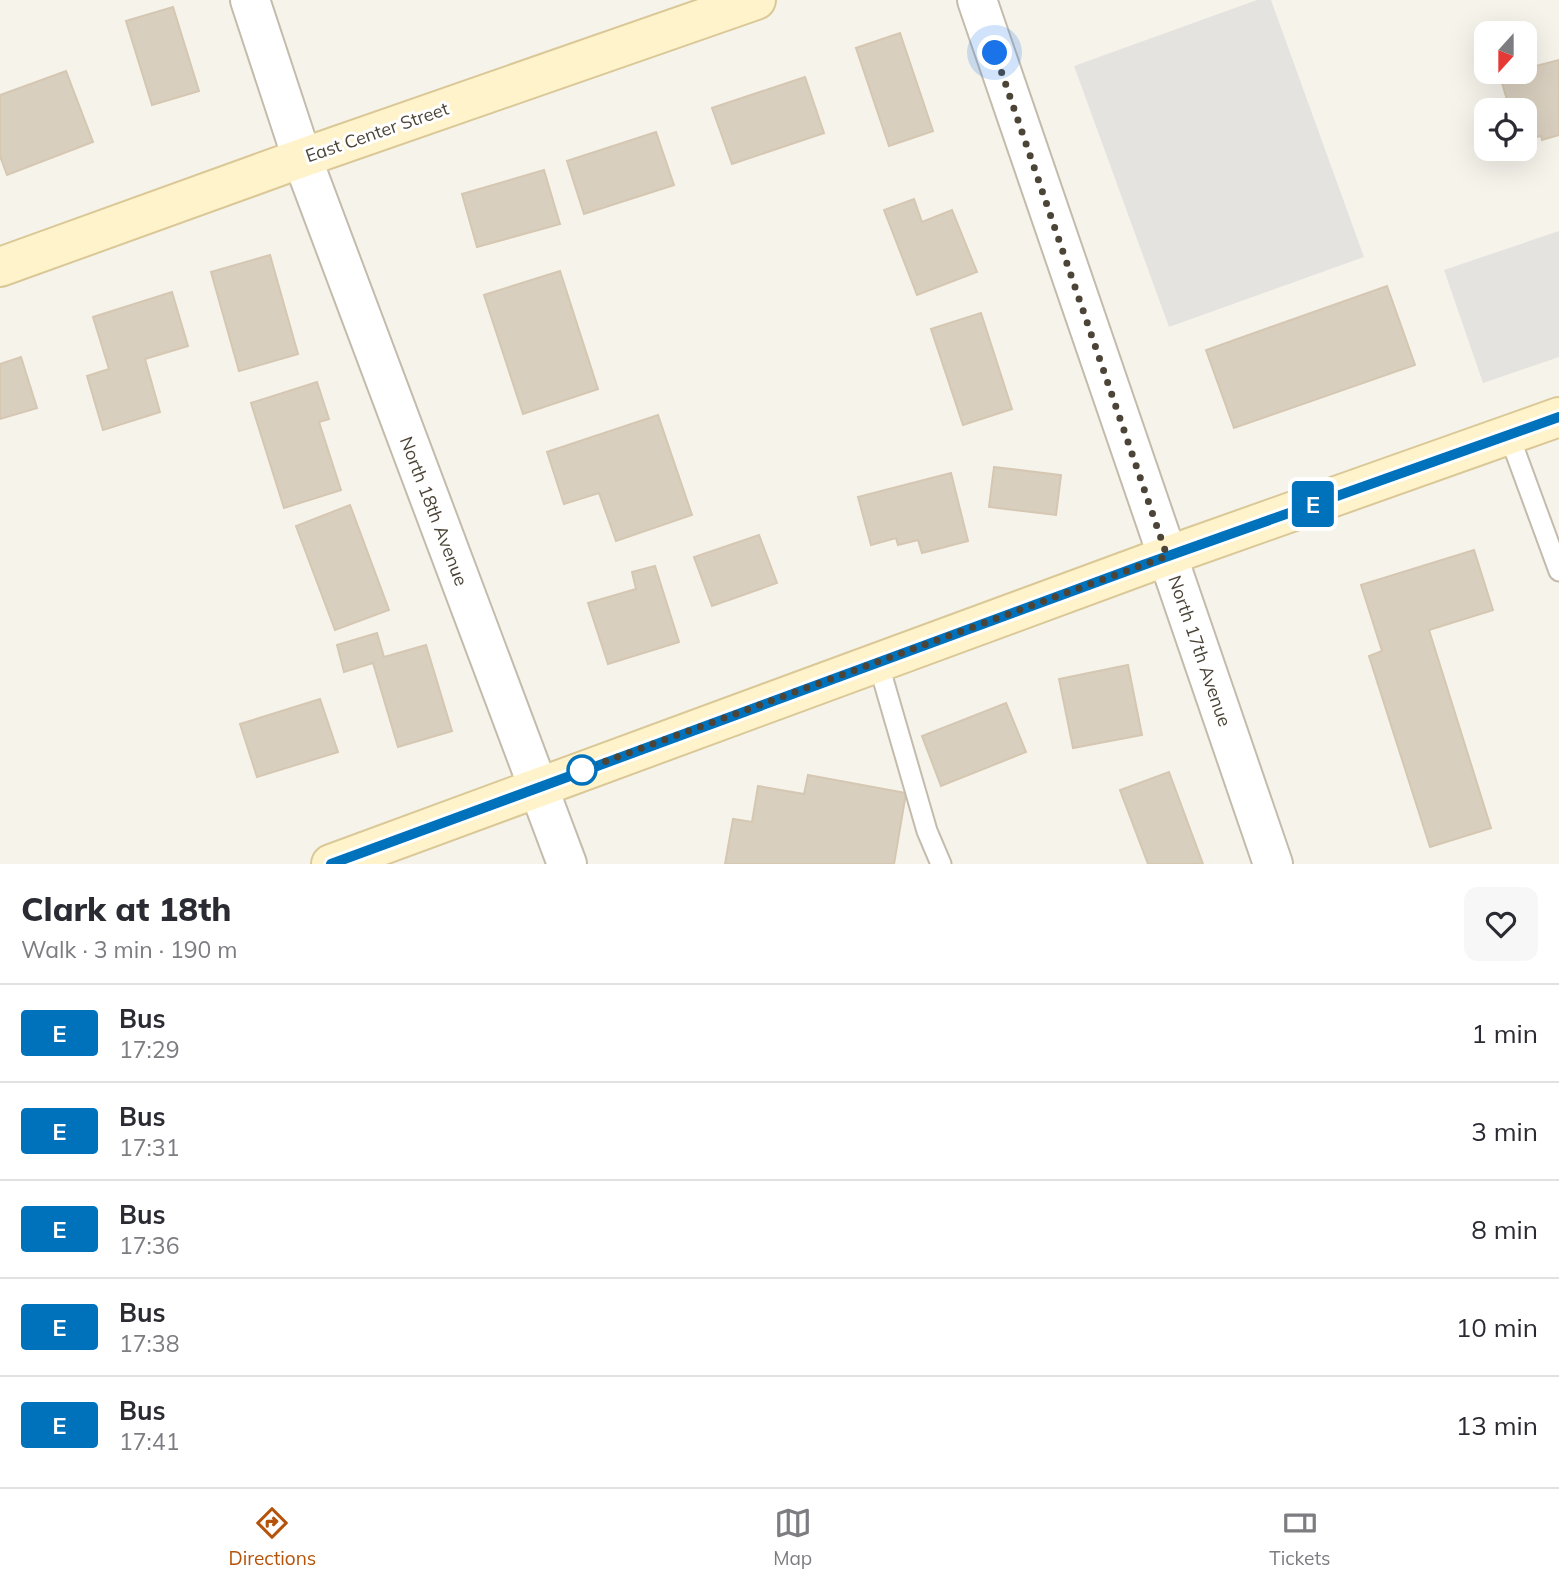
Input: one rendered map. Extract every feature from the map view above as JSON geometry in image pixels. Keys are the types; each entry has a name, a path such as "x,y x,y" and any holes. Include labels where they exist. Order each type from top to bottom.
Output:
{"main road":[{"name":"East Center Street","path":"0,267 302,158 756,0"},
{"path":"331,864 1167,556 1559,417"}],"street":[{"name":"North 18th Avenue","path":"250,0 302,158 567,864"},
{"name":"North 17th Avenue","path":"977,0 1273,864"}],"lane":[{"path":"1509,435 1559,571"},
{"path":"878,662 927,831 940,864"}],"shaded area":[{"path":"1257,0 1271,0 1364,257 1169,327 1074,66"},
{"path":"1559,231 1559,357 1483,383 1444,270"}],"building":[{"path":"173,7 199,91 152,105 126,21"},
{"path":"900,33 933,131 889,146 856,48"},
{"path":"1559,60 1559,135 1542,140 1541,136 1537,137 1537,98 1506,98 1502,84 1537,84 1537,66"},
{"path":"66,71 93,142 7,175 0,156 0,95"},
{"path":"805,77 824,133 732,164 712,108"},
{"path":"656,132 674,185 584,214 567,161"},
{"path":"544,170 560,224 477,247 462,194"},
{"path":"914,199 922,222 952,210 977,272 917,295 884,210"},
{"path":"270,255 298,354 239,371 211,272"},
{"path":"560,271 598,389 523,414 484,295"},
{"path":"1387,286 1415,365 1234,428 1206,350"},
{"path":"172,292 188,346 145,359 160,412 103,430 87,376 109,369 93,317"},
{"path":"981,313 1012,409 963,425 931,329"},
{"path":"21,357 37,408 0,419 0,364"},
{"path":"317,382 329,419 319,422 341,490 284,508 251,403"},
{"path":"658,415 692,515 616,541 599,493 564,504 547,452"},
{"path":"994,467 1061,475 1056,515 989,507"},
{"path":"951,473 968,541 922,553 918,540 898,545 896,538 871,545 858,497"},
{"path":"350,505 389,610 335,630 296,526"},
{"path":"759,535 777,583 712,606 694,557"},
{"path":"1474,550 1493,610 1429,630 1491,828 1430,847 1369,656 1382,651 1361,585"},
{"path":"655,566 679,642 608,664 588,603 636,589 632,572"},
{"path":"377,633 384,657 426,645 452,731 398,747 373,663 344,672 337,645"},
{"path":"1128,665 1142,735 1073,748 1059,679"},
{"path":"320,699 338,752 257,777 240,724"},
{"path":"1006,703 1026,752 941,786 922,736"},
{"path":"1169,772 1203,864 1148,864 1120,790"},
{"path":"808,775 906,793 894,864 725,864 733,819 752,822 758,786 804,794"}],"bus line":[{"name":"E","path":"331,864 1143,565 1559,417"}],"route":[{"path":"582,770 1167,556 995,53"}]}
